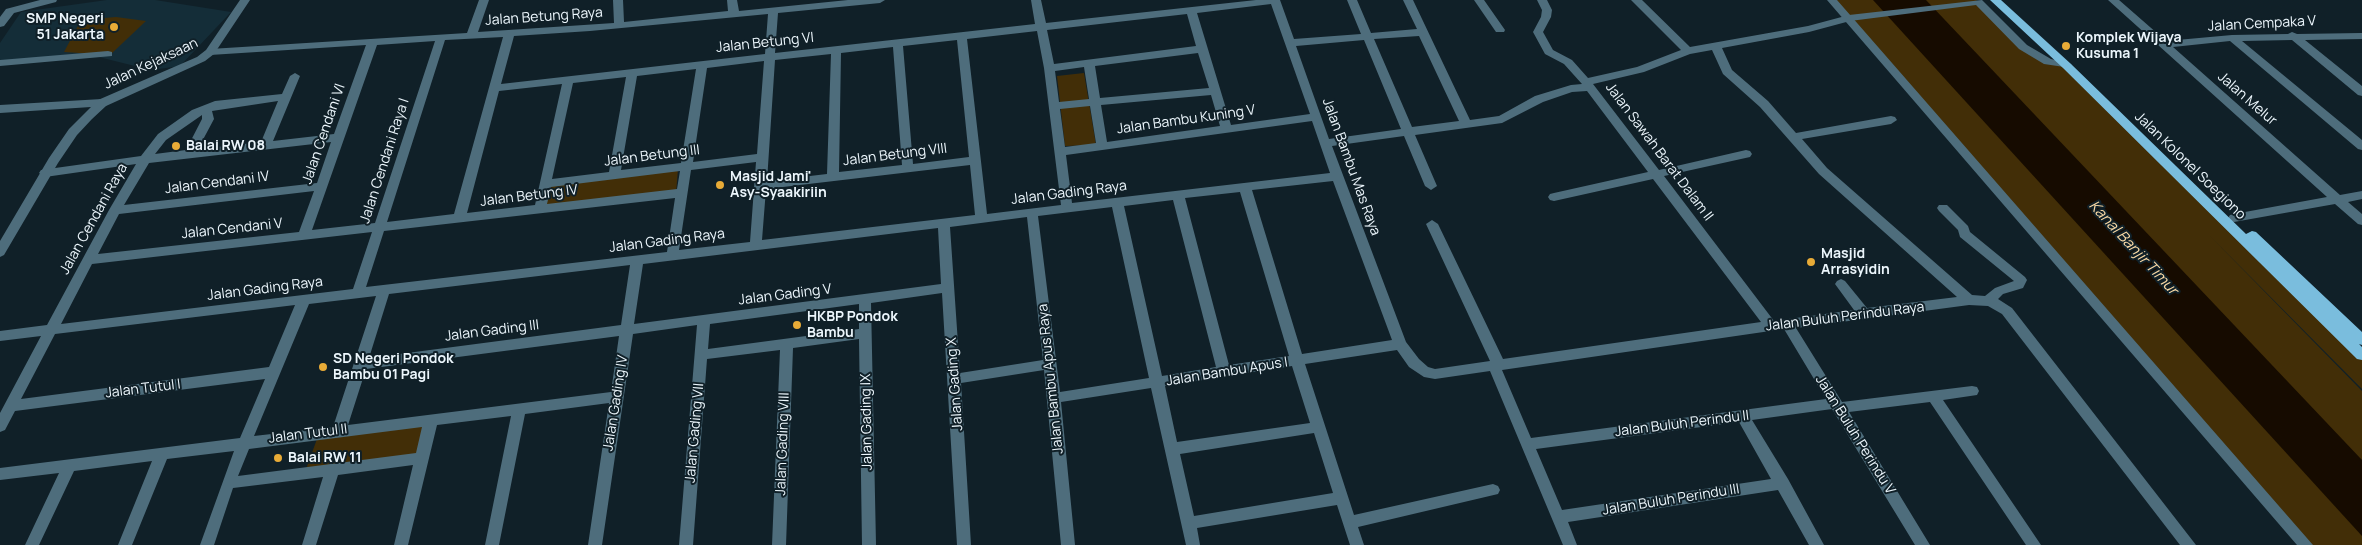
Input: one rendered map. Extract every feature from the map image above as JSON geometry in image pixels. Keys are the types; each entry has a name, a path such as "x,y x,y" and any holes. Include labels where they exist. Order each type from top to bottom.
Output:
{"main road":[{"name":"Jalan Kolonel Soegiono","path":"1996,0 2067,66 2362,355"},
{"name":"Jalan Kolonel Soegiono","path":"2007,0 2362,340"}],"street":[{"path":"0,24 10,11 52,0"},
{"name":"Jalan Kejaksaan","path":"0,252 45,173 73,132 102,103 201,59 210,52 246,0"},
{"path":"471,36 484,0"},
{"path":"618,0 620,25"},
{"path":"732,0 734,15"},
{"name":"Jalan Betung Raya","path":"210,52 509,34 773,12 809,4 880,0"},
{"path":"1036,0 1049,68 1067,208"},
{"name":"Jalan Betung VI","path":"494,88 1191,11 1275,0"},
{"name":"Jalan Bambu Mas Raya","path":"1275,0 1337,176 1400,344"},
{"path":"1352,0 1431,186"},
{"path":"1408,0 1466,124"},
{"path":"1479,0 1500,30"},
{"path":"1326,143 1502,119 1539,99 1588,84 1568,62 1549,52 1542,42 1538,32 1546,18 1547,10 1542,0"},
{"path":"1636,0 1688,51"},
{"path":"1832,0 1850,18 2306,545"},
{"name":"Jalan Melur","path":"2113,0 2362,221"},
{"path":"1974,2 2022,47 2048,62 2067,66"},
{"name":"Jalan Sawah Barat Dalam II","path":"1771,326 1588,84 1640,70 1688,51 1809,29 1850,18 1974,2"},
{"path":"1191,11 1227,130"},
{"path":"756,246 773,12"},
{"path":"1290,43 1424,32"},
{"path":"459,219 509,34"},
{"path":"2292,35 2362,92"},
{"name":"Jalan Cempaka V","path":"2163,45 2232,38 2292,35 2361,36"},
{"path":"962,36 981,218"},
{"name":"Jalan Cendani Raya I","path":"358,293 441,38"},
{"path":"2232,38 2362,146"},
{"name":"Jalan Cendani VI","path":"304,236 373,42"},
{"path":"898,44 908,168"},
{"path":"1716,46 1727,72 1764,104 1823,171 1969,300"},
{"path":"1049,68 1202,49"},
{"path":"833,177 836,50"},
{"path":"0,63 108,54"},
{"path":"1089,63 1102,146"},
{"path":"672,256 702,65"},
{"path":"614,176 632,73"},
{"path":"266,145 295,76"},
{"path":"540,209 568,80"},
{"path":"1054,106 1215,91"},
{"path":"145,159 162,137 176,126 206,109 234,102 286,97"},
{"path":"0,109 102,103"},
{"path":"190,154 208,119 206,109"},
{"name":"Jalan Bambu Kuning V","path":"1059,152 1316,117"},
{"path":"1794,137 1891,120"},
{"path":"145,159 338,137"},
{"path":"1554,197 1746,154"},
{"name":"Jalan Betung III","path":"546,184 762,157"},
{"name":"Jalan Cendani Raya","path":"45,173 145,159"},
{"name":"Jalan Cendani Raya","path":"0,426 114,210 145,159"},
{"name":"Jalan Betung VIII","path":"759,186 976,160"},
{"name":"Jalan Gading Raya","path":"0,336 1337,176"},
{"name":"Jalan Cendani IV","path":"114,210 322,186"},
{"path":"1244,187 1297,361 1318,427 1344,498 1357,545"},
{"name":"Jalan Betung IV","path":"379,228 682,193"},
{"path":"1178,195 1224,372"},
{"path":"2234,218 2362,195"},
{"path":"1117,202 1193,545"},
{"path":"1943,208 1964,229 1964,234 2021,280 2019,285 1999,292 1988,301"},
{"name":"Jalan Bambu Apus Raya","path":"1032,212 1054,398 1068,545"},
{"name":"Jalan Gading X","path":"944,223 964,545"},
{"path":"1432,224 1496,365 1570,545"},
{"name":"Jalan Cendani V","path":"88,260 379,228"},
{"name":"Jalan Gading IV","path":"594,545 637,260"},
{"path":"1841,284 1865,315"},
{"name":"Jalan Gading V","path":"627,330 947,288"},
{"path":"339,431 384,290"},
{"name":"Jalan Gading IX","path":"865,299 870,545"},
{"path":"207,545 228,483 304,300"},
{"name":"Jalan Buluh Perindu Raya","path":"1400,344 1414,363 1429,374 1969,300 1988,301 1998,304 2007,311 2189,545"},
{"name":"Jalan Gading VII","path":"686,545 704,320"},
{"name":"Jalan Buluh Perindu V","path":"1787,324 1921,545"},
{"name":"Jalan Gading III","path":"361,364 627,330"},
{"path":"701,355 866,333"},
{"name":"Jalan Gading VIII","path":"780,545 787,344"},
{"name":"Jalan Bambu Apus I","path":"1054,398 1400,344"},
{"path":"955,378 1050,364"},
{"name":"Jalan Tutul I","path":"11,406 275,372"},
{"name":"Jalan Buluh Perindu II","path":"1528,444 1743,416 1972,391"},
{"path":"1933,396 2034,545"},
{"name":"Jalan Tutul II","path":"0,474 617,397"},
{"path":"492,545 519,409"},
{"path":"1743,416 1817,545"},
{"path":"401,545 432,420"},
{"path":"1172,449 1318,427"},
{"path":"125,545 162,454"},
{"path":"228,483 423,458"},
{"path":"32,545 70,465"},
{"path":"309,545 332,470"},
{"name":"Jalan Buluh Perindu III","path":"1559,517 1783,483"},
{"path":"1350,522 1493,490"},
{"path":"1188,524 1344,498"}],"shaded area":[{"name":"SMP Negeri 51 Jakarta","path":"107,0 155,0 231,12 180,66 151,70 99,57 0,62 0,43 21,12"},
{"path":"1832,0 1976,0 2023,47 2067,66 2362,355 2362,389 2209,235 2362,391 2362,545 2306,545"},
{"path":"116,17 146,21 110,55 64,52 81,20"},
{"path":"1084,73 1096,145 1065,146 1057,76"},
{"path":"678,169 676,193 544,208 547,185"},
{"path":"430,425 420,457 305,472 317,439"}],"water":[{"name":"Kanal Banjir Timur","path":"1873,0 1926,0 2362,460 2362,536"}],"place":[{"name":"SMP Negeri 51 Jakarta","path":"114,27"},
{"name":"Komplek Wijaya Kusuma 1","path":"2066,46"},
{"name":"Balai RW 08","path":"176,146"},
{"name":"Masjid Jami' Asy-Syaakiriin","path":"720,185"},
{"name":"Masjid Arrasyidin","path":"1811,262"},
{"name":"HKBP Pondok Bambu","path":"797,325"},
{"name":"SD Negeri Pondok Bambu 01 Pagi","path":"323,367"},
{"name":"Balai RW 11","path":"278,458"}]}
